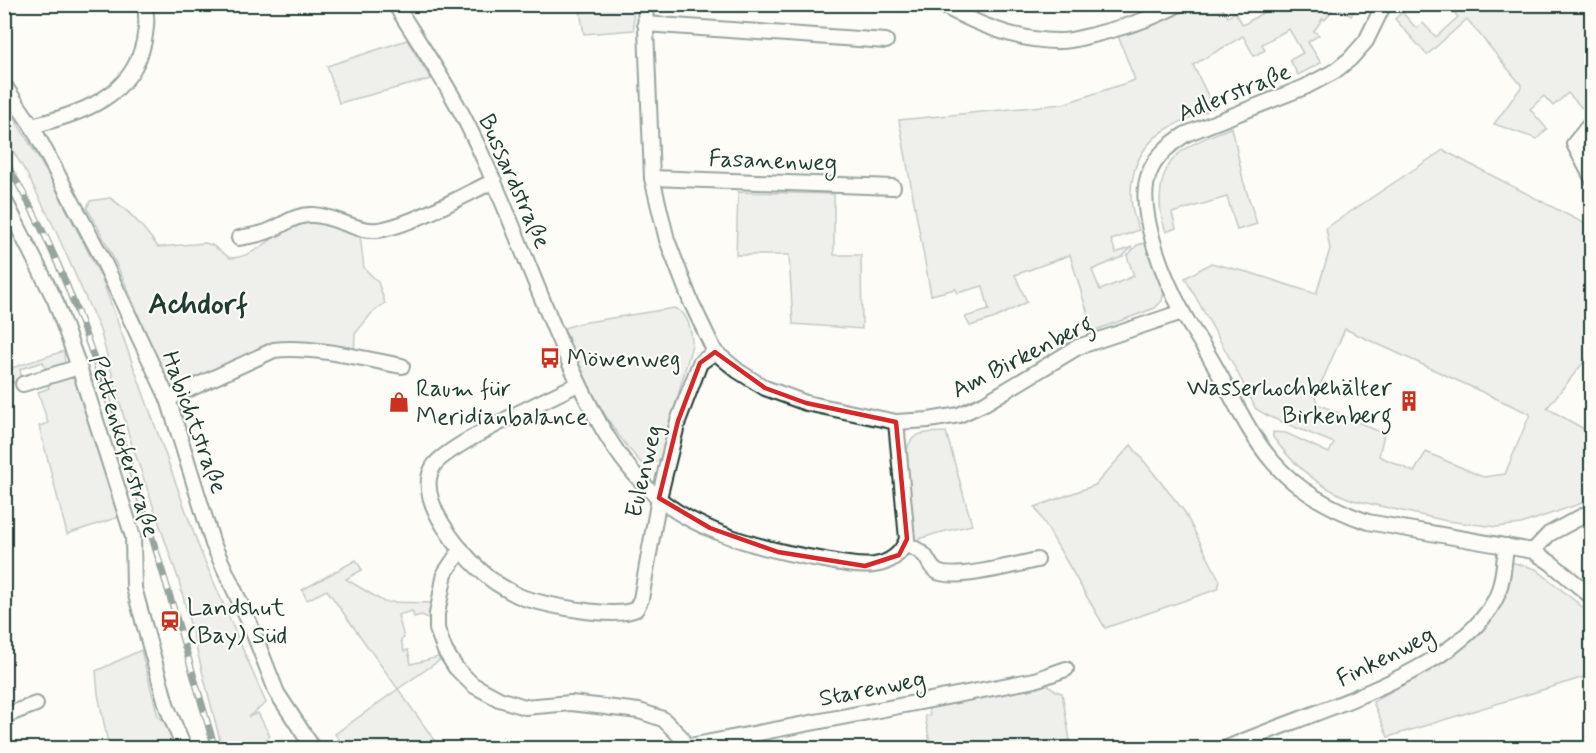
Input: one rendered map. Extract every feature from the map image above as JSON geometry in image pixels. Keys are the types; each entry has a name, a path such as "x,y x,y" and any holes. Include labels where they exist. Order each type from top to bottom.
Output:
{"street":[{"path":"32,126 74,115 106,99 121,84 131,72 142,51 147,27 144,4"},
{"name":"Bussardstraße","path":"395,4 449,91 494,182 578,384 612,446 633,473 658,498 682,514 711,528 778,552 851,565 880,565 898,555 905,544"},
{"name":"Am Birkenberg","path":"645,4 652,178 667,240 691,302 714,352 765,388 806,403 896,422 959,415 985,403 1077,347 1182,312"},
{"path":"940,4 964,18 989,27 1032,38 1065,41 1154,17 1179,4"},
{"name":"Adlerstraße","path":"1384,4 1366,41 1350,59 1335,71 1305,87 1186,135 1172,143 1156,159 1148,175 1146,214 1153,239 1182,312 1241,414 1272,462 1306,493 1348,515 1368,522 1533,551"},
{"path":"645,24 886,41"},
{"name":"Habichtstraße","path":"4,85 32,126 101,256 168,399 213,544 277,693 313,748"},
{"path":"1592,122 1574,144 1592,178"},
{"name":"Fasanenweg","path":"652,178 893,187"},
{"path":"239,238 269,231 296,217 311,215 327,216 366,230 383,229 494,182"},
{"name":"Pettenkoferstraße","path":"4,199 55,300 79,367 133,537 134,588 138,606 167,707 184,748"},
{"path":"168,399 274,350 284,348 402,366"},
{"name":"Eulenweg","path":"461,549 471,562 496,583 523,597 579,610 626,613 636,609 641,598 658,498 678,421 697,369 705,358 714,352"},
{"path":"23,384 79,367"},
{"path":"578,384 465,442 438,459 432,468 429,490 437,516 461,549 445,573 436,614 437,629 445,651 456,668 473,685 499,699 525,706 572,703 639,711 663,719 681,737 685,748"},
{"path":"896,422 907,539 905,544 925,556 937,573 945,575 971,573 1038,560"},
{"path":"1592,511 1549,534 1533,551 1592,597"},
{"name":"Finkenweg","path":"1227,748 1386,685 1455,645 1477,625 1495,600 1500,587 1506,546"},
{"name":"Starenweg","path":"685,748 1035,680 1066,669"},
{"path":"4,716 36,705"}],"highlighted area":[{"path":"715,352 765,388 806,403 896,422 907,539 899,555 865,566 778,552 710,528 659,498 678,421 700,363"}],"shaded area":[{"path":"579,5 633,5 634,30 584,34"},
{"path":"1195,5 1220,5 1228,17 1235,12 1243,25 1267,10 1264,5 1357,5 1351,16 1335,6 1325,20 1323,18 1314,31 1319,35 1308,42 1321,63 1298,75 1290,60 1303,53 1289,29 1262,44 1265,50 1254,56 1243,36 1193,65 1214,108 1167,129 1145,149 1138,161 1131,188 1134,216 1139,230 1111,240 1116,253 1132,247 1122,257 1092,270 1100,290 1134,276 1127,256 1137,245 1145,243 1164,291 1162,301 1155,308 1093,331 1070,255 1015,275 1027,302 995,318 970,326 965,317 989,310 983,286 957,293 956,289 931,295 899,120 1063,104 1135,80 1118,36 1158,23"},
{"path":"1447,5 1591,5 1591,101 1582,108 1568,93 1553,106 1544,96 1530,109 1547,129 1537,139 1494,124 1522,86 1467,19 1427,55 1395,19 1402,12 1416,28 1423,23 1436,37 1458,17"},
{"path":"407,40 431,79 339,103 327,66"},
{"path":"5,102 52,181 102,279 200,550 266,703 248,717 258,713 270,736 261,743 265,748 222,748 179,581 129,436 100,330 53,225 27,174 5,138"},
{"path":"1232,127 1243,180 1257,224 1237,230 1227,197 1172,213 1176,228 1166,232 1160,200 1163,178 1168,168 1174,159 1188,147"},
{"path":"1443,150 1591,227 1591,353 1547,408 1591,433 1591,500 1521,524 1497,527 1447,521 1353,500 1318,482 1289,457 1273,437 1273,432 1286,433 1329,453 1334,443 1256,409 1185,278 1211,263 1316,294 1330,249 1326,228","holes":["1345,329 1530,414 1505,474 1483,477 1426,452 1414,472 1379,456 1384,434 1318,404 1315,397"]},
{"path":"738,192 834,194 834,255 861,255 862,329 793,324 789,255 736,255"},
{"path":"110,198 136,220 158,247 205,243 212,245 230,258 252,252 300,223 323,222 348,230 360,235 364,268 378,282 385,303 371,314 355,334 354,357 284,349 185,388 173,389 165,384 120,272 87,208 90,201"},
{"path":"674,308 686,318 692,345 661,457 653,464 642,464 616,432 596,400 564,328 581,323"},
{"path":"64,351 65,364 46,370 43,362 20,369 22,381 5,384 5,370"},
{"path":"69,377 77,381 119,517 67,534 39,426 48,423 38,392 49,388 47,382"},
{"path":"946,432 972,525 914,541 907,450 912,439 917,436"},
{"path":"1131,445 1184,511 1220,581 1218,589 1105,628 1035,507 1095,485"},
{"path":"356,560 362,570 346,579 384,602 433,603 432,620 422,615 414,617 412,611 398,615 404,638 401,640 404,651 408,650 411,664 438,657 440,660 398,689 327,590 307,600 302,590"},
{"path":"1511,562 1536,569 1591,614 1591,675 1388,737 1373,702 1420,674 1496,610 1508,585"},
{"path":"141,650 158,716 165,722 175,748 109,748 98,694 96,671"},
{"path":"1047,684 1062,693 1070,740 1015,748 931,748 925,716 930,715 928,707"},
{"path":"398,689 440,748 342,748 344,746 335,734"}],"railway":[{"path":"4,160 22,190 53,253 92,351 141,500 215,748"}],"place":[{"name":"Möwenweg","path":"550,358"},
{"name":"Wasserhochbehälter Birkenberg","path":"1409,401"},
{"name":"Raum für Meridianbalance","path":"399,402"},
{"name":"Landshut (Bay) Süd","path":"170,621"}],"district":[{"name":"Achdorf","path":"198,303"}]}
